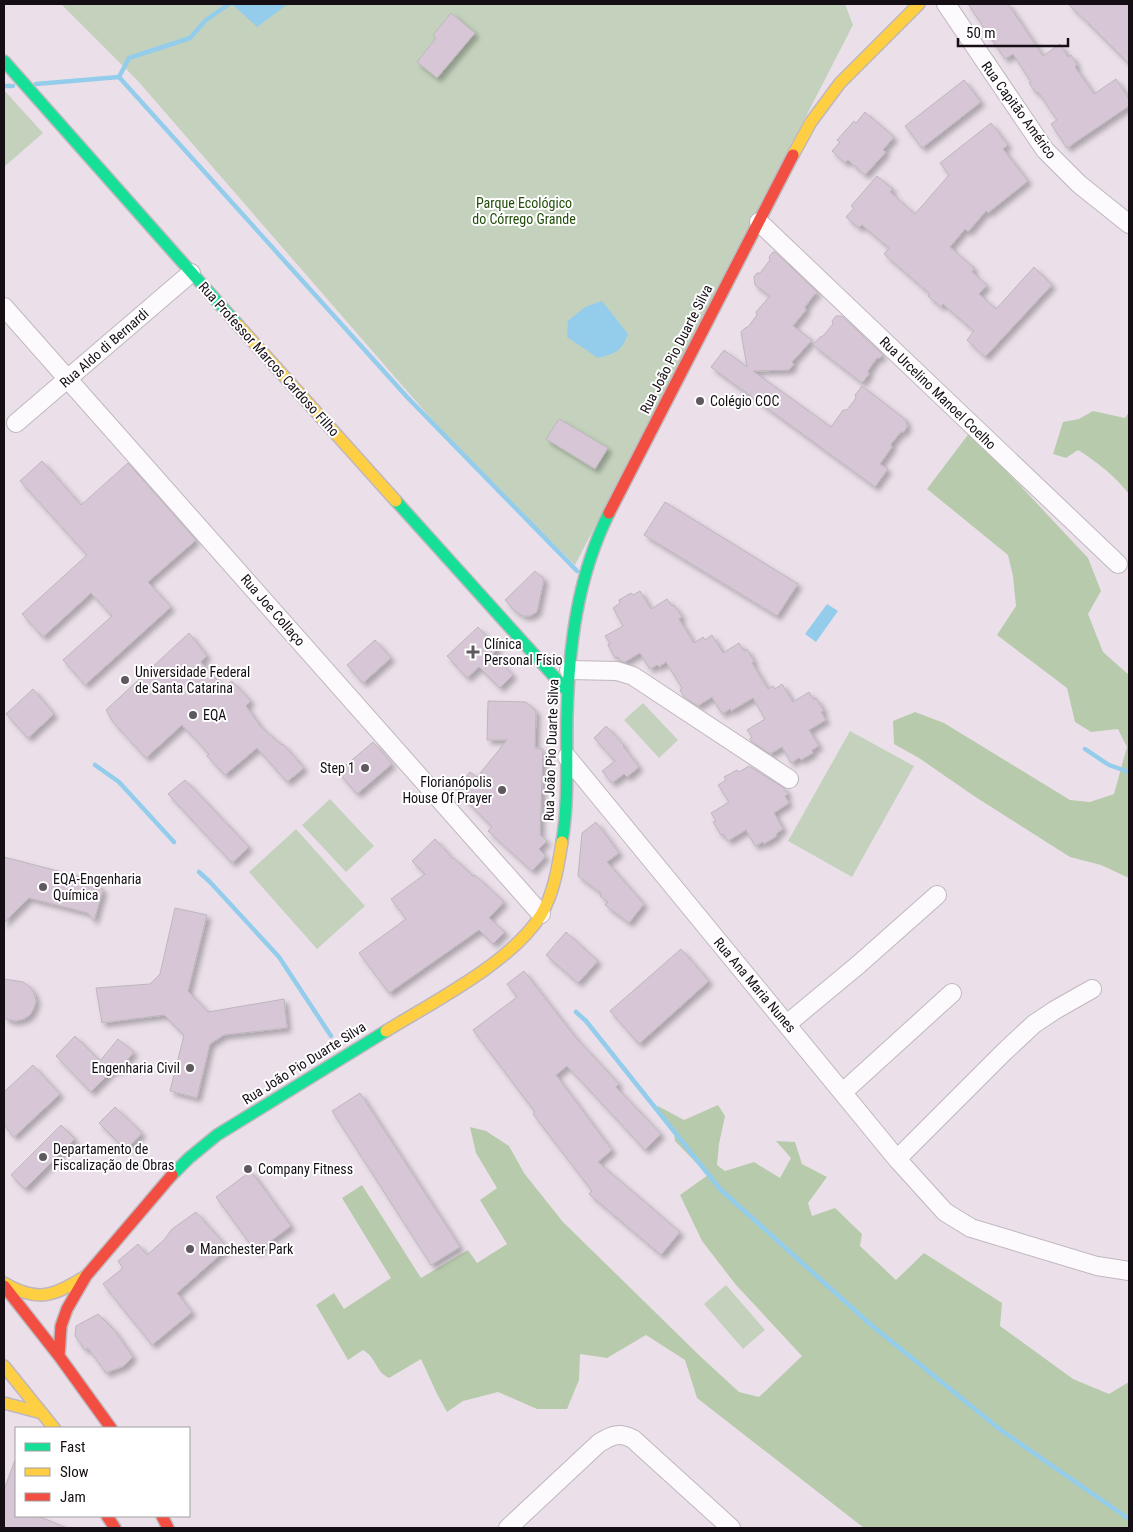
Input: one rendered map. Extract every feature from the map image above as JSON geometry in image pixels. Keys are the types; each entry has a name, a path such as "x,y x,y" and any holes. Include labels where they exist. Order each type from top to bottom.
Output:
{"main road":[{"name":"Rua João Pio Duarte Silva","path":"59,1356 60,1326 67,1309 86,1276 171,1176 200,1147 375,1036 475,976 516,944 541,914 549,899 555,879 561,847 567,757 568,692 573,629 583,578 590,555 638,455 798,146 825,102 860,60 919,4"},
{"name":"Rua Professor Marcos Cardoso Filho","path":"8,65 191,273 568,692"},
{"name":"Rua João Pio Duarte Silva","path":"4,1285 26,1295 46,1294 65,1289 86,1276"},
{"path":"4,1285 110,1427"},
{"path":"4,1366 53,1427"},
{"path":"4,1404 42,1413"},
{"path":"108,1517 115,1528"}],"street":[{"name":"Rua Capitão Américo","path":"946,4 995,79 1045,150 1072,178 1125,218"},
{"name":"Rua Urcelino Manoel Coelho","path":"759,222 1118,564"},
{"name":"Rua Aldo di Bernardi","path":"16,423 191,273"},
{"name":"Rua Joe Collaço","path":"4,307 541,914"},
{"path":"536,656 617,671 633,676 789,779"},
{"name":"Rua Ana Maria Nunes","path":"567,757 898,1159 945,1212 971,1228 1097,1266 1129,1272"},
{"path":"787,1024 937,895"},
{"path":"898,1159 1034,1024 1092,989"},
{"path":"843,1092 952,993"},
{"path":"508,1528 599,1443 611,1435 623,1434 633,1438 731,1528"}],"green space":[{"name":"Parque Ecológico do Córrego Grande","path":"61,4 845,4 853,25 575,565 467,460 137,80"},
{"path":"4,90 43,133 4,167"},
{"path":"1093,411 1125,418 1129,412 1129,494 1118,481 1078,450 1066,458 1053,454 1063,422 1079,419"},
{"path":"970,432 1088,558 1101,591 1088,614 1103,652 1129,675 1129,878 1101,865 1070,857 974,796 919,758 894,744 893,721 915,712 944,723 1070,800 1090,802 1114,794 1127,747 1118,729 1091,732 1075,722 1067,688 997,635 1016,606 1013,576 1008,555 927,489"},
{"path":"643,703 678,740 659,758 624,720"},
{"path":"850,731 914,766 852,877 788,841"},
{"path":"330,799 374,846 346,872 302,825"},
{"path":"296,829 365,906 317,949 249,872"},
{"path":"718,1105 725,1116 717,1165 725,1171 754,1162 780,1178 791,1158 776,1141 795,1142 802,1164 827,1177 808,1203 812,1216 835,1208 862,1234 860,1246 896,1280 924,1253 1002,1303 1000,1326 1073,1379 1109,1394 1129,1382 1129,1528 864,1528 697,1398 685,1360 646,1335 607,1358 580,1354 579,1380 567,1409 537,1409 498,1392 463,1401 447,1412 421,1359 389,1378 384,1375 368,1353 363,1350 348,1360 316,1305 334,1293 344,1309 391,1278 342,1198 362,1185 421,1278 468,1250 477,1263 507,1244 480,1200 497,1188 476,1153 470,1127 486,1131 509,1146 524,1173 563,1222 739,1392 759,1397 802,1356 736,1285 702,1241 680,1195 708,1175 675,1141 674,1132 655,1110 658,1106 684,1120"},
{"path":"726,1285 765,1330 743,1349 704,1304"}],"water":[{"path":"232,4 288,4 257,27"},
{"path":"602,301 628,334 623,345 617,351 598,358 567,337 568,321 585,307"},
{"path":"827,604 838,611 816,642 805,634"}],"building":[{"path":"968,4 1008,4 1043,56 1060,44 1068,57 1071,55 1077,65 1075,67 1094,94 1116,79 1129,99 1129,106 1067,148 1051,124 1057,120 1038,92 1036,93 1029,83 1031,82 1013,54 1005,59"},
{"path":"1068,4 1129,4 1129,64 1088,23"},
{"path":"451,13 475,33 437,78 417,62 436,38 433,35"},
{"path":"964,80 981,102 922,148 905,126"},
{"path":"865,112 894,137 883,150 886,152 865,175 848,160 845,163 832,151 840,142 837,140"},
{"path":"991,123 1008,145 1003,149 1028,181 988,213 986,211 968,232 965,229 950,247 974,268 972,272 987,285 979,294 996,309 1034,267 1052,285 985,357 967,340 974,331 943,304 941,307 928,296 930,294 884,254 889,248 862,225 859,228 846,217 854,208 851,206 877,176 893,189 890,192 915,214 949,175 940,163"},
{"path":"773,252 818,293 814,295 805,307 806,310 793,326 812,340 792,362 794,364 789,370 753,371 831,427 843,410 847,410 862,386 906,420 907,427 891,444 892,447 880,464 888,469 875,487 711,367 724,350 747,367 741,332 748,327 757,315 756,312 770,296 755,285 754,277 757,273 760,273 770,260 769,257"},
{"path":"836,316 842,316 883,355 877,358 862,383 813,345 833,324 832,321"},
{"path":"559,419 608,448 595,469 546,439"},
{"path":"42,461 81,505 128,463 196,540 148,582 171,607 85,685 63,660 112,616 91,593 43,637 22,614 87,555 20,481"},
{"path":"665,502 798,584 777,616 644,535"},
{"path":"535,571 544,579 537,612 530,616 523,616 515,611 505,600"},
{"path":"640,591 651,609 667,599 672,606 674,605 682,617 679,619 694,643 703,637 705,640 712,635 723,653 739,643 744,651 747,649 754,662 752,663 768,689 773,686 775,689 782,684 793,702 809,692 814,700 816,698 824,711 821,712 826,720 809,730 819,746 812,750 813,753 791,763 782,747 770,754 751,741 752,737 747,730 765,719 753,698 722,714 712,697 698,706 684,697 680,690 682,688 666,662 659,667 657,665 650,669 640,653 625,662 620,661 618,657 615,658 605,636 623,626 613,608 620,603 619,600 631,593 633,595"},
{"name":"Clínica Personal Físio","path":"478,627 498,649 493,654 513,675 500,688 479,667 467,678 447,656"},
{"path":"189,633 207,656 201,662 223,687 232,681 251,701 246,706 261,727 283,744 304,768 287,782 257,748 225,775 207,756 209,754 182,725 146,758 113,722 106,710"},
{"path":"375,640 391,658 363,683 347,665"},
{"path":"33,689 54,714 28,738 6,714"},
{"path":"488,701 526,702 536,711 535,748 543,749 540,835 547,841 539,849 545,857 532,871 488,831 492,827 455,789 470,772 477,777 507,740 487,740"},
{"path":"606,726 624,745 639,767 627,777 624,774 612,783 602,771 615,761 594,738"},
{"name":"Step 1","path":"373,742 392,764 357,794 338,772"},
{"path":"749,766 784,788 788,794 785,796 789,803 774,813 783,829 776,834 777,836 764,844 763,842 755,846 746,830 728,841 723,834 721,835 713,822 716,821 711,813 729,802 718,785 726,780 724,777"},
{"path":"185,780 249,847 232,863 168,794"},
{"path":"596,822 619,853 607,862 644,904 629,923 605,905 608,902 600,896 602,894 578,876 582,833"},
{"path":"435,839 453,859 473,876 475,875 504,902 489,918 505,932 493,944 479,930 389,993 359,953 406,919 391,899 425,874 412,861"},
{"name":"EQA-Engenharia Química","path":"4,857 85,878 99,886 103,890 94,921 88,913 29,898 4,923"},
{"path":"175,908 207,915 188,991 208,1012 284,999 287,1028 224,1035 210,1044 197,1098 170,1091 184,1035 164,1015 102,1023 96,988 150,984 160,974"},
{"path":"566,932 598,961 578,983 546,955"},
{"path":"681,949 709,981 639,1044 610,1011"},
{"path":"524,971 576,1038 619,1084 616,1087 661,1134 645,1150 567,1066 556,1075 612,1150 598,1162 680,1232 661,1255 589,1194 592,1191 533,1114 535,1112 473,1030 517,997 507,984"},
{"path":"4,979 23,982 34,993 36,1001 34,1008 30,1015 24,1019 16,1021 8,1020 4,1017"},
{"path":"75,1036 100,1061 118,1039 134,1052 118,1071 115,1068 91,1092 56,1056"},
{"path":"33,1065 60,1094 14,1137 4,1125 4,1092"},
{"path":"360,1093 460,1247 431,1265 332,1111"},
{"path":"115,1107 142,1133 126,1150 99,1123"},
{"name":"Departamento de Fiscalização de Obras","path":"61,1125 75,1139 25,1189 11,1175"},
{"path":"251,1171 291,1226 256,1252 216,1197"},
{"path":"196,1212 228,1248 177,1293 192,1312 152,1345 103,1284 123,1268 118,1261 138,1244 147,1255 164,1240 172,1229"},
{"path":"98,1314 114,1330 133,1357 124,1366 106,1373 88,1348 85,1350 75,1336 76,1326"},
{"path":"15,1460 15,1517 40,1517 67,1528 4,1528 4,1490"}],"waterway":[{"path":"36,84 119,77 129,58 190,38 206,20 229,4"},
{"path":"119,77 407,397 577,571"},
{"path":"4,86 13,86"},
{"path":"1085,749 1109,765 1129,772"},
{"path":"95,765 119,782 174,842"},
{"path":"199,872 279,957 331,1036"},
{"path":"576,1012 586,1021 720,1189 870,1324 1002,1431 1129,1519"}],"traffic: fast":[{"path":"4,61 238,325"},
{"path":"396,501 568,692"},
{"path":"562,842 566,810 568,690 573,638 582,587 589,562 609,513"},
{"path":"172,1175 217,1135 386,1031"}],"traffic: slow":[{"path":"793,155 811,122 840,83 919,4"},
{"path":"238,325 396,501"},
{"path":"386,1031 492,965 528,932 541,915 549,898 562,842"},
{"path":"4,1283 36,1295 55,1292 86,1276"},
{"path":"4,1366 53,1427"},
{"path":"4,1403 42,1413"}],"traffic: jam":[{"path":"609,513 793,155"},
{"path":"59,1356 61,1326 67,1309 86,1276 172,1175"},
{"path":"4,1286 59,1356 110,1427"},
{"path":"108,1517 115,1528"},
{"path":"162,1517 168,1528"}],"place":[{"name":"Colégio COC","path":"700,401"},
{"name":"Clínica Personal Físio","path":"473,652"},
{"name":"Universidade Federal de Santa Catarina","path":"125,680"},
{"name":"EQA","path":"193,715"},
{"name":"Step 1","path":"365,768"},
{"name":"Florianópolis House Of Prayer","path":"502,790"},
{"name":"EQA-Engenharia Química","path":"43,887"},
{"name":"Engenharia Civil","path":"190,1068"},
{"name":"Departamento de Fiscalização de Obras","path":"43,1157"},
{"name":"Company Fitness","path":"248,1169"},
{"name":"Manchester Park","path":"190,1249"}]}
